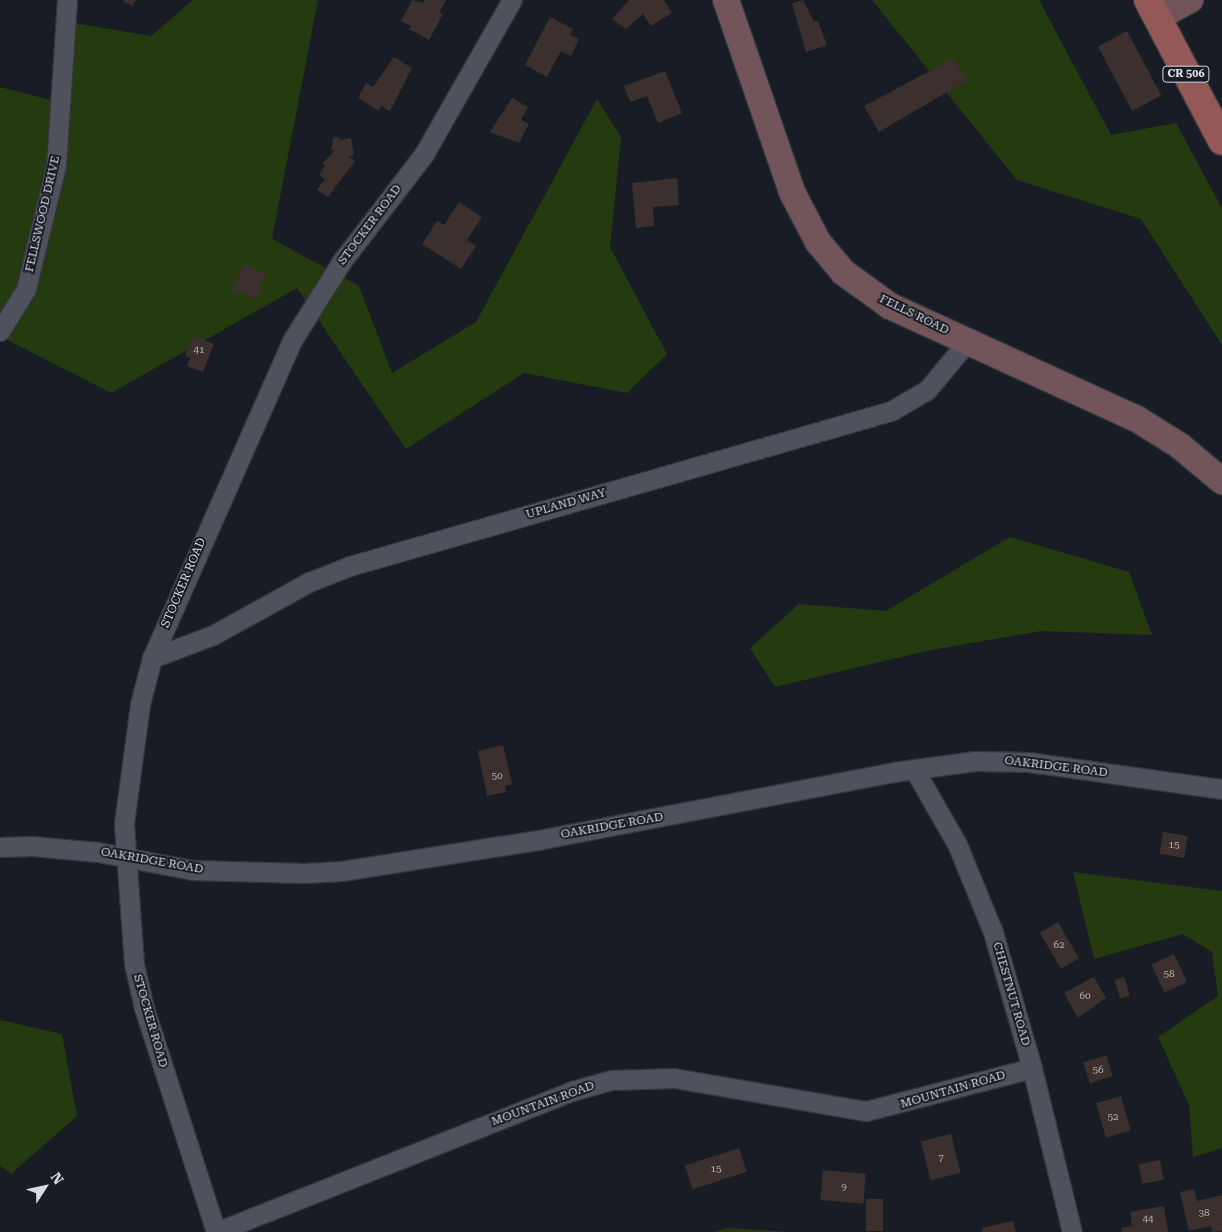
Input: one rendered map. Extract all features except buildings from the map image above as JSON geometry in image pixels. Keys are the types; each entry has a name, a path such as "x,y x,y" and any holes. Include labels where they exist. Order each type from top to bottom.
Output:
{"main road":[{"name":"CR 506","path":"1152,9 1222,141"}],"street":[{"name":"FELLSWOOD DRIVE","path":"0,331 26,289 56,166 67,0"},
{"name":"STOCKER ROAD","path":"216,1232 144,1008 133,956 124,823 140,704 152,658 293,339 342,261 424,154 512,0"},
{"name":"FELLS ROAD","path":"726,0 792,192 818,242 843,272 874,296 1137,419 1180,446 1222,481"},
{"path":"1152,9 1190,0"},
{"name":"UPLAND WAY","path":"152,658 214,635 309,582 359,563 892,411 928,390 968,341"},
{"name":"OAKRIDGE ROAD","path":"0,847 53,847 126,857 192,870 230,873 342,871 543,839 914,769 1004,760 1222,789"},
{"name":"CHESTNUT ROAD","path":"914,769 957,844 978,889 1032,1068 1072,1232"},
{"name":"MOUNTAIN ROAD","path":"216,1232 572,1091 611,1080 674,1078 866,1111 1032,1068"}],"green space":[{"path":"193,0 318,0 272,239 359,286 392,373 476,322 597,99 621,137 610,247 667,354 627,393 524,373 406,449 297,288 111,393 0,336 0,87 63,103 67,22 151,36"},
{"path":"872,0 1039,0 1111,135 1176,123 1222,208 1222,345 1141,219 1017,180"},
{"path":"1010,537 1129,572 1152,635 1041,631 926,651 775,687 750,648 799,604 886,611"},
{"path":"1073,872 1222,891 1222,1148 1193,1157 1189,1105 1158,1037 1218,996 1212,952 1183,934 1094,959"},
{"path":"0,1020 62,1034 77,1116 11,1174 0,1166"},
{"path":"727,1228 791,1232 714,1232"}]}
